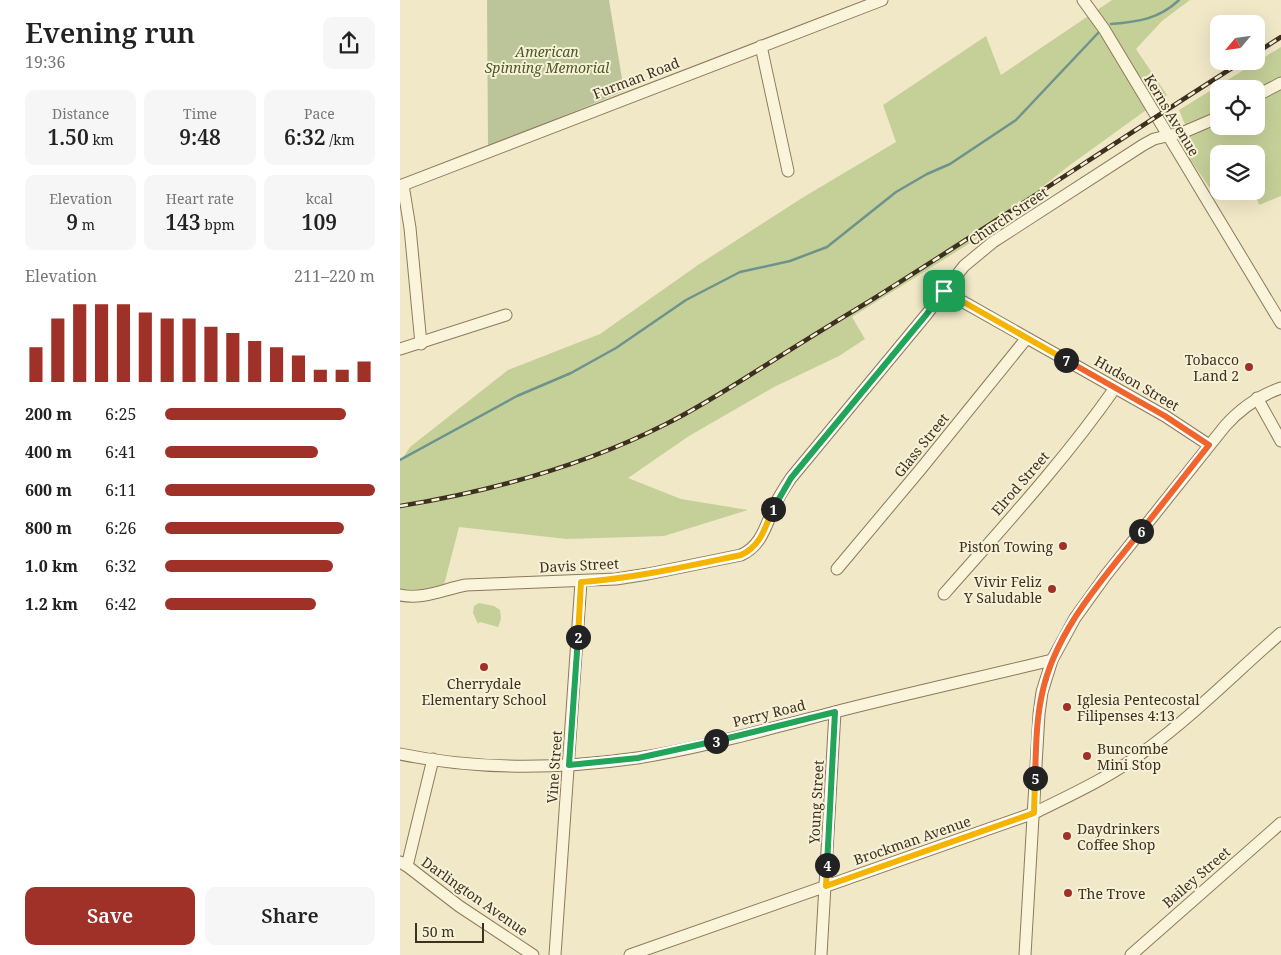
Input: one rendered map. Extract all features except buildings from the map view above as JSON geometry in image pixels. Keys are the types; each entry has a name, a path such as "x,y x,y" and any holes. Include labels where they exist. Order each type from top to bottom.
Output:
{"street":[{"name":"Furman Road","path":"402,186 882,0"},
{"name":"Kerns Avenue","path":"1084,0 1104,29 1281,323"},
{"path":"761,46 788,171"},
{"path":"1265,91 1281,83"},
{"name":"Church Street","path":"756,545 791,478 926,315 964,266 993,242 1143,145 1154,139 1184,132 1210,120"},
{"path":"402,186 410,228 421,344"},
{"name":"Hudson Street","path":"944,291 1165,416 1209,445"},
{"path":"400,349 421,344 506,315"},
{"name":"Glass Street","path":"837,570 1026,339"},
{"name":"Elrod Street","path":"944,594 1039,486 1089,425 1115,388"},
{"path":"1025,955 1038,714 1042,692 1052,660 1066,633 1090,597 1209,445 1236,414 1257,398 1281,388"},
{"path":"1257,398 1281,441"},
{"name":"Davis Street","path":"400,595 411,597 425,596 449,588 466,585 581,582 616,579 741,555 756,545"},
{"name":"Vine Street","path":"556,955 581,582"},
{"name":"Brockman Avenue","path":"630,955 1034,813 1098,781 1146,750 1189,716 1281,633"},
{"name":"Perry Road","path":"400,754 496,766 569,765 606,762 668,752 1052,660"},
{"name":"Young Street","path":"821,955 835,712"},
{"path":"404,864 433,759"},
{"name":"Bailey Street","path":"1130,955 1281,823"},
{"name":"Darlington Avenue","path":"404,864 460,906 533,955"}],"green space":[{"name":"American Spinning Memorial","path":"487,0 609,0 624,91 488,147"},
{"path":"1112,0 1190,0 1162,21 1136,49 1167,95 1070,165 975,240 852,317 865,339 839,356 774,387 689,436 628,478 681,499 748,510 664,536 567,539 459,527 444,585 430,590 400,589 400,462 410,447 508,370 600,334 698,265 802,198 896,142 883,105 986,36 1001,75"},
{"path":"1281,47 1281,196 1259,205 1257,200 1265,200 1265,145 1210,145 1210,188 1185,152 1189,134 1179,110 1210,91 1210,135 1265,135 1265,80 1228,80 1244,70 1265,70 1265,57"},
{"path":"479,603 494,606 500,610 501,619 498,627 480,622 478,624 473,613 474,606"}],"waterway":[{"path":"1111,24 1148,18 1164,11 1179,0"},
{"path":"400,460 517,396 571,373 616,348 686,300 740,272 790,261 827,247 896,192 927,174 950,164 1016,120 1099,32"}],"railway":[{"path":"1265,47 1281,37"},
{"path":"400,506 469,493 536,475 635,439 678,418 873,299 1229,70"}],"place":[{"name":"Tobacco Land 2","path":"1249,367"},
{"name":"Piston Towing","path":"1063,546"},
{"name":"Vivir Feliz Y Saludable","path":"1052,589"},
{"name":"Cherrydale Elementary School","path":"484,667"},
{"name":"Iglesia Pentecostal Filipenses 4:13","path":"1067,707"},
{"name":"Buncombe Mini Stop","path":"1087,756"},
{"name":"Daydrinkers Coffee Shop","path":"1067,836"},
{"name":"The Trove","path":"1068,893"}],"route":[{"path":"944,291 1165,416 1209,445 1090,597 1075,618 1052,660 1042,692 1038,714 1034,813 826,886 835,712 638,758 569,765 581,582 648,574 741,555 751,550 760,540 776,504 791,478 944,291"}]}
